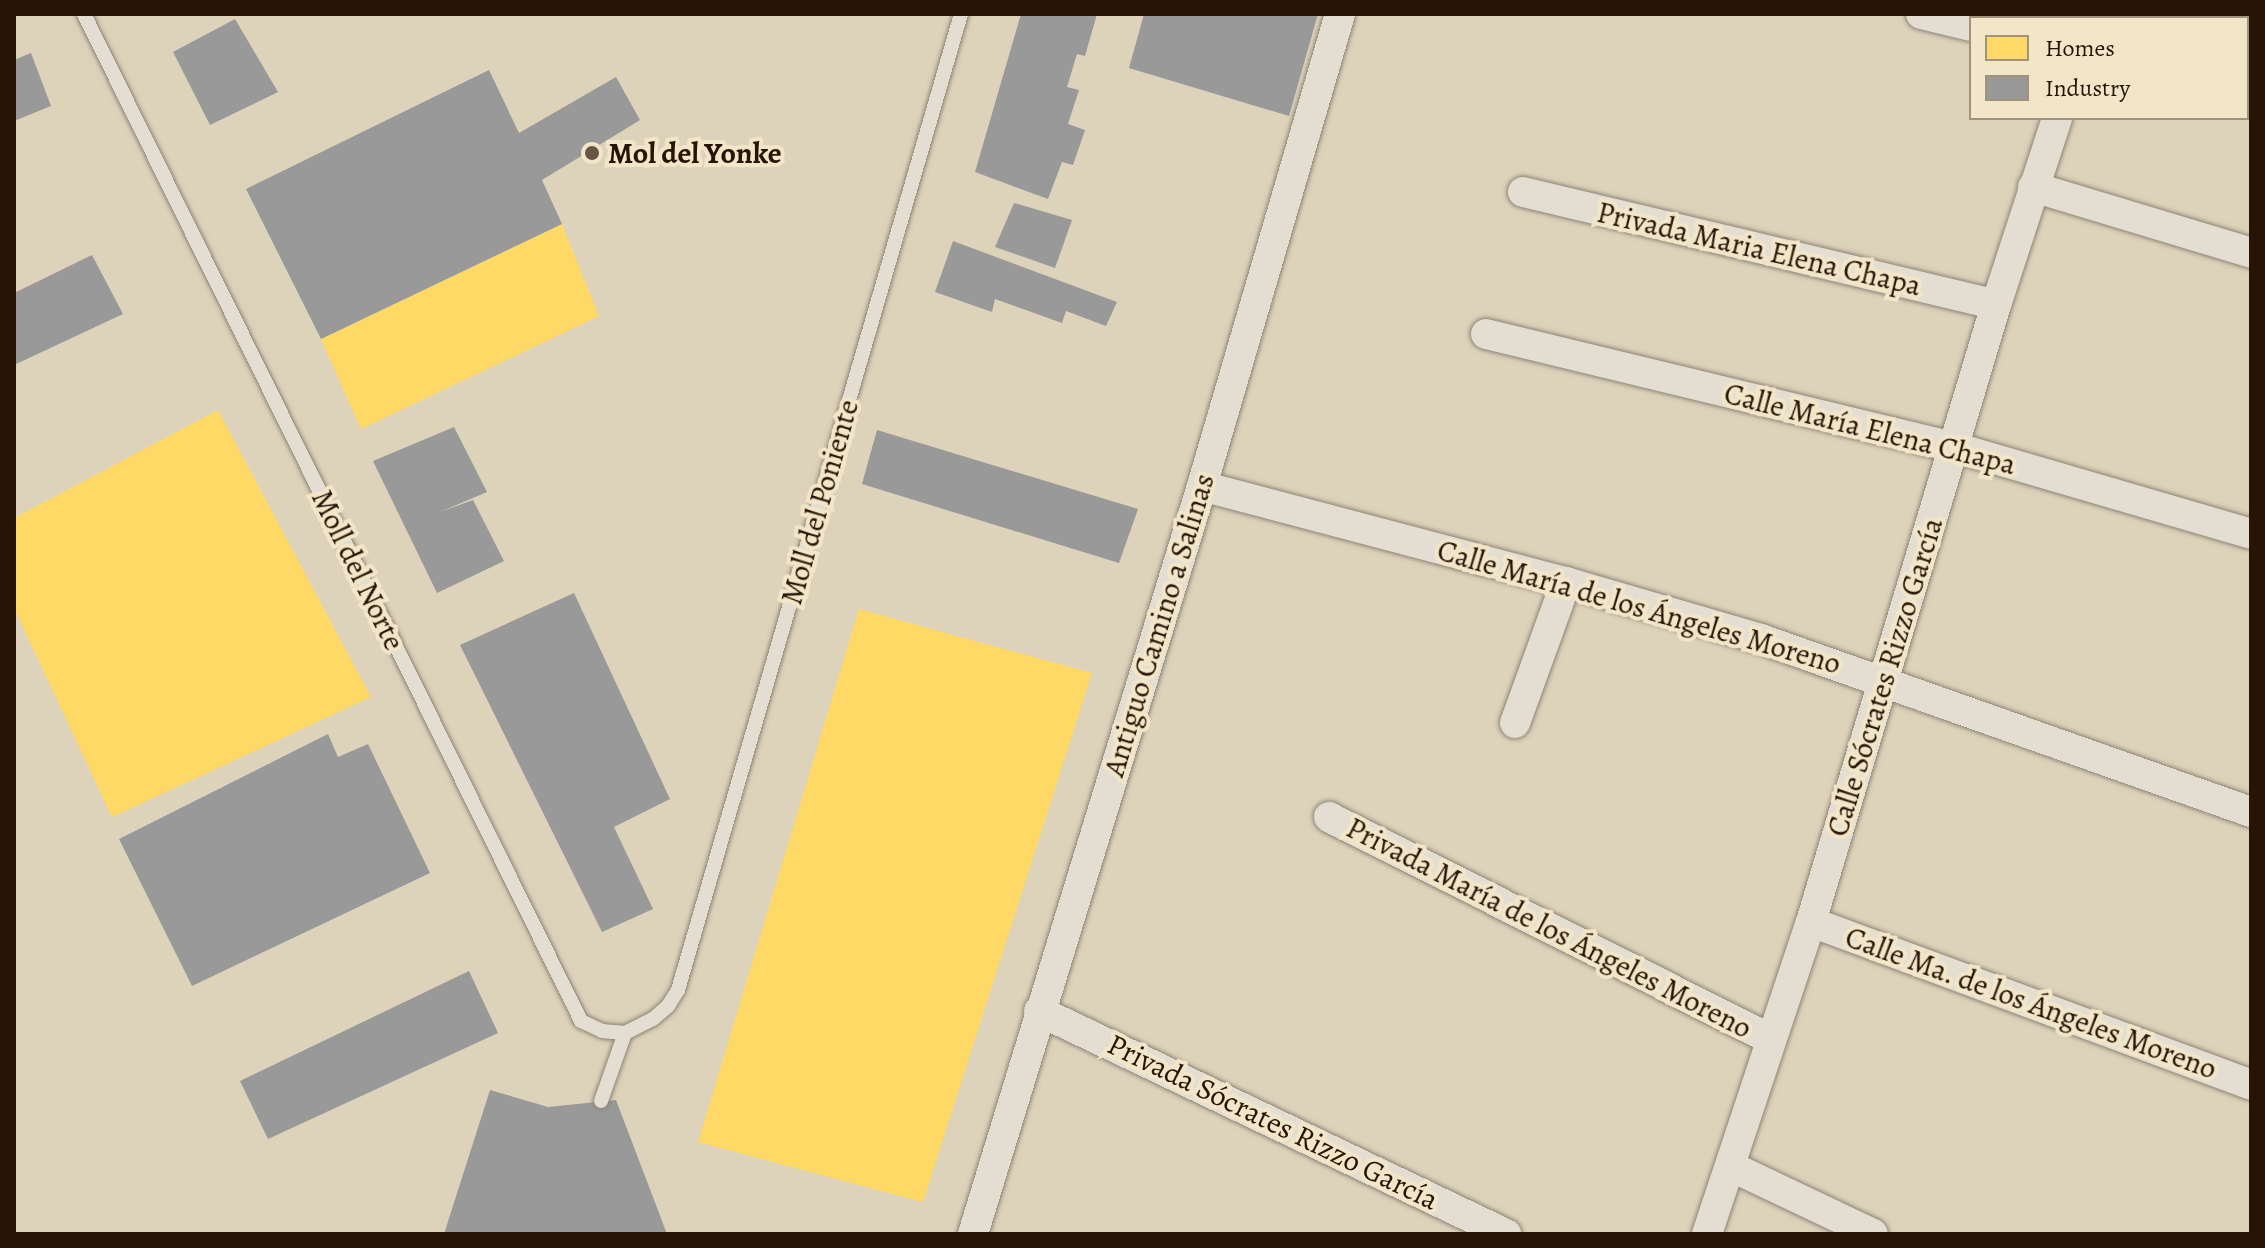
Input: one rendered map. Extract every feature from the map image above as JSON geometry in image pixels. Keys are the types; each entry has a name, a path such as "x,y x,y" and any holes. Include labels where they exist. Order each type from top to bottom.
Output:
{"street":[{"name":"Antiguo Camino a Salinas","path":"973,1234 1202,486 1340,14"},
{"path":"1921,14 1969,26"},
{"name":"Calle Sócrates Rizzo García","path":"1707,1234 1811,922 1996,305 2056,120"},
{"path":"2033,187 2251,253"},
{"name":"Privada Maria Elena Chapa","path":"1523,192 1996,305"},
{"name":"Calle María Elena Chapa","path":"1486,334 1954,447 2251,534"},
{"name":"Calle María de los Ángeles Moreno","path":"1202,486 1566,582 1761,639 1885,680 2251,812"},
{"path":"1515,723 1566,582"},
{"name":"Privada María de los Ángeles Moreno","path":"1329,817 1770,1039"},
{"name":"Calle Ma. de los Ángeles Moreno","path":"1811,922 2251,1085"},
{"name":"Privada Sócrates Rizzo García","path":"1039,1011 1506,1234"},
{"path":"1730,1166 1873,1234"}],"lane":[{"name":"Moll del Norte","path":"84,14 581,1021 602,1031 625,1033"},
{"name":"Moll del Poniente","path":"625,1033 653,1019 668,1006 678,990 961,14"},
{"path":"601,1101 625,1033"}],"building: Homes":[{"path":"562,224 599,316 361,429 321,339"},
{"path":"218,410 371,697 112,817 14,608 14,518"},
{"path":"859,609 1092,673 923,1202 698,1142"}],"building: Industry":[{"path":"1021,14 1097,14 1085,56 1077,54 1067,87 1079,90 1068,124 1085,130 1073,165 1062,162 1048,199 975,172"},
{"path":"1144,14 1318,14 1289,116 1129,68"},
{"path":"235,19 278,92 210,125 173,52"},
{"path":"31,53 51,106 14,121 14,60"},
{"path":"489,70 519,133 616,77 640,120 542,180 562,224 321,339 246,189"},
{"path":"1014,203 1072,220 1055,268 995,247"},
{"path":"953,241 1117,302 1106,326 1066,311 1062,323 995,299 992,312 935,292"},
{"path":"92,255 123,314 14,365 14,293"},
{"path":"454,427 487,492 440,512 473,500 504,561 437,593 373,461"},
{"path":"877,430 1138,509 1119,563 862,484"},
{"path":"574,593 670,799 614,827 653,909 602,932 460,645"},
{"path":"328,734 338,757 368,744 430,873 192,986 119,839"},
{"path":"469,971 498,1033 268,1139 240,1081"},
{"path":"490,1090 548,1107 616,1100 667,1234 444,1234"}],"place":[{"name":"Mol del Yonke","path":"592,153"}]}
